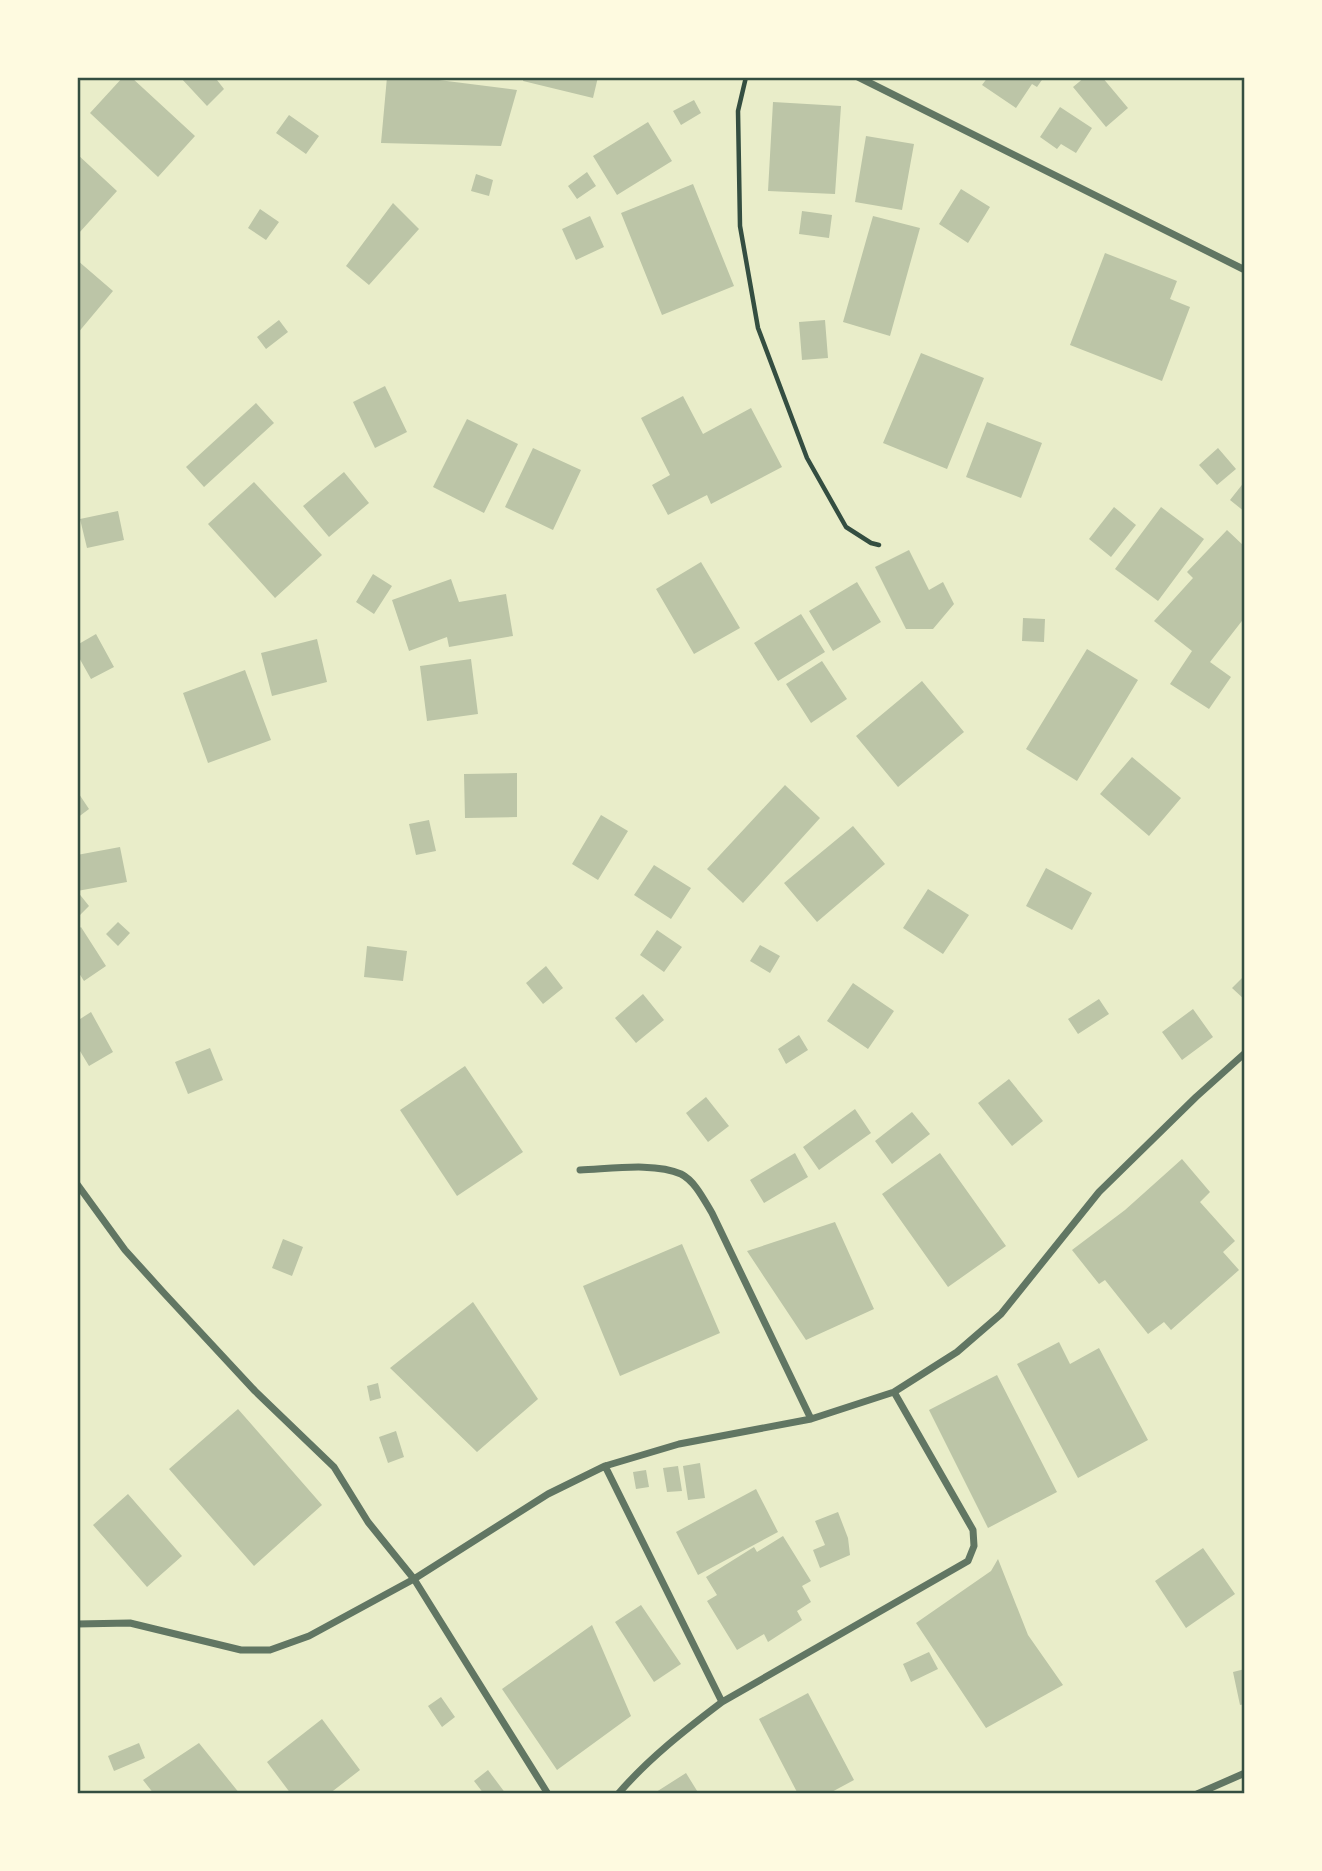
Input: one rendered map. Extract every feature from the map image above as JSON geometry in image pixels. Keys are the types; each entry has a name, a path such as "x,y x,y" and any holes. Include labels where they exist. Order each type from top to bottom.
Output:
{"street":[{"path":"858,77 1245,270"},
{"path":"77,1624 130,1623 240,1650 270,1650 309,1636 414,1579 548,1494 606,1465 679,1444 811,1419 894,1392 957,1352 1001,1314 1099,1192 1245,1053"},
{"path":"580,1170 656,1168 682,1174 694,1186 712,1213 811,1419"},
{"path":"77,1184 125,1250 163,1292 255,1391 334,1467 368,1522 414,1579 494,1712 548,1794"},
{"path":"618,1794 637,1772 722,1702 968,1561 974,1546 973,1530 894,1392"},
{"path":"606,1465 722,1702"},
{"path":"1197,1794 1245,1773"}],"path":[{"path":"746,77 737,111 740,226 758,328 807,458 846,527 879,545"}],"building":[{"path":"123,77 131,77 195,136 158,177 90,113"},
{"path":"180,77 220,77 217,80 224,89 207,106"},
{"path":"387,77 415,77 517,90 501,146 381,143"},
{"path":"524,77 598,77 593,98 523,81"},
{"path":"988,77 1044,77 1037,87 1032,84 1016,108 982,85"},
{"path":"1085,77 1102,77 1128,108 1106,127 1073,87"},
{"path":"694,100 701,113 681,125 673,111"},
{"path":"773,102 841,106 835,194 768,191"},
{"path":"1060,107 1092,128 1076,153 1061,144 1057,149 1040,137"},
{"path":"289,115 319,136 306,154 276,133"},
{"path":"648,122 672,161 617,195 593,156"},
{"path":"866,136 914,144 902,210 855,202"},
{"path":"77,154 117,191 79,233 77,231"},
{"path":"587,172 596,186 577,199 568,186"},
{"path":"476,174 493,180 489,196 471,191"},
{"path":"693,184 734,286 662,315 621,213"},
{"path":"961,189 990,207 968,243 939,224"},
{"path":"393,203 419,229 369,285 346,266"},
{"path":"260,209 279,222 266,240 248,228"},
{"path":"802,211 832,215 829,238 799,234"},
{"path":"590,216 604,247 576,260 562,229"},
{"path":"873,216 920,228 890,336 843,322"},
{"path":"1105,253 1177,281 1170,299 1190,307 1162,381 1070,345"},
{"path":"77,260 113,291 77,334"},
{"path":"279,320 288,332 266,349 257,337"},
{"path":"825,320 828,358 802,360 799,322"},
{"path":"921,353 984,378 947,469 883,443"},
{"path":"385,386 407,432 375,448 353,402"},
{"path":"683,396 703,434 751,408 782,467 711,504 707,495 668,515 652,485 670,475 641,418"},
{"path":"256,403 274,423 204,487 186,467"},
{"path":"467,419 518,444 484,513 433,487"},
{"path":"987,422 1042,443 1021,498 966,477"},
{"path":"533,448 581,470 553,530 505,507"},
{"path":"1218,448 1236,469 1217,485 1199,465"},
{"path":"344,472 369,503 329,537 303,506"},
{"path":"1245,481 1245,512 1230,500"},
{"path":"254,482 322,555 275,598 208,524"},
{"path":"1114,507 1136,525 1111,557 1089,539"},
{"path":"1161,507 1204,539 1158,601 1115,569"},
{"path":"118,511 124,540 87,548 80,519"},
{"path":"1227,530 1245,547 1245,617 1210,662 1231,677 1209,709 1170,684 1192,651 1154,621 1193,578 1187,572"},
{"path":"909,550 929,590 943,582 954,604 933,629 906,629 875,567"},
{"path":"701,562 740,628 694,654 656,589"},
{"path":"373,574 392,586 374,614 356,602"},
{"path":"451,579 459,602 506,594 513,636 449,647 447,637 409,651 392,600"},
{"path":"857,582 881,622 833,651 809,611"},
{"path":"801,614 825,652 778,681 754,643"},
{"path":"1023,618 1045,619 1044,642 1022,641"},
{"path":"96,634 114,667 91,679 77,654 77,645"},
{"path":"317,639 327,682 272,696 261,653"},
{"path":"1087,649 1138,680 1077,781 1026,749"},
{"path":"471,659 478,714 427,721 420,666"},
{"path":"822,661 847,699 811,723 786,684"},
{"path":"245,670 271,740 208,763 183,693"},
{"path":"922,681 964,732 898,787 856,736"},
{"path":"1132,757 1181,798 1149,836 1100,794"},
{"path":"517,773 517,817 465,818 464,774"},
{"path":"785,785 820,818 743,903 707,869"},
{"path":"77,791 89,809 77,818"},
{"path":"601,815 628,831 598,880 572,864"},
{"path":"429,820 436,851 416,855 409,824"},
{"path":"853,826 885,864 817,922 784,883"},
{"path":"120,847 127,882 77,891 77,855"},
{"path":"654,865 691,888 671,919 634,895"},
{"path":"1046,868 1092,893 1072,930 1026,906"},
{"path":"928,889 969,915 943,954 903,928"},
{"path":"77,891 89,906 77,918"},
{"path":"118,922 130,933 118,946 106,934"},
{"path":"81,927 106,966 84,981 77,970 77,930"},
{"path":"657,930 682,947 664,972 640,955"},
{"path":"760,945 780,956 770,973 750,961"},
{"path":"367,946 407,951 403,981 364,977"},
{"path":"546,966 563,988 543,1004 526,983"},
{"path":"1245,975 1245,1000 1232,988"},
{"path":"853,983 894,1011 868,1049 827,1021"},
{"path":"643,994 664,1020 636,1043 615,1018"},
{"path":"1099,999 1109,1014 1078,1034 1068,1019"},
{"path":"1193,1009 1213,1037 1182,1060 1162,1032"},
{"path":"91,1012 113,1052 89,1066 77,1046 77,1021"},
{"path":"799,1035 808,1050 786,1064 778,1049"},
{"path":"210,1048 223,1080 188,1094 175,1062"},
{"path":"465,1066 523,1152 457,1196 400,1110"},
{"path":"1009,1079 1043,1121 1012,1146 978,1103"},
{"path":"706,1097 729,1126 708,1142 686,1113"},
{"path":"855,1109 871,1133 819,1170 803,1147"},
{"path":"912,1112 930,1134 892,1164 875,1141"},
{"path":"795,1153 808,1177 764,1203 750,1180"},
{"path":"940,1153 1006,1246 948,1287 882,1194"},
{"path":"1182,1159 1210,1192 1200,1202 1235,1241 1223,1252 1239,1270 1171,1330 1164,1322 1148,1334 1105,1280 1099,1284 1072,1250 1125,1210"},
{"path":"835,1222 874,1309 806,1340 747,1251"},
{"path":"283,1239 303,1247 292,1276 272,1268"},
{"path":"682,1244 720,1333 620,1376 583,1286"},
{"path":"473,1302 538,1399 477,1452 390,1368"},
{"path":"1059,1342 1070,1364 1099,1348 1148,1440 1078,1478 1017,1364"},
{"path":"997,1375 1057,1492 988,1528 929,1410"},
{"path":"378,1383 381,1398 370,1401 367,1386"},
{"path":"238,1409 322,1505 254,1566 169,1469"},
{"path":"396,1431 404,1457 388,1463 379,1437"},
{"path":"700,1463 705,1498 688,1500 683,1466"},
{"path":"678,1466 682,1491 667,1492 663,1468"},
{"path":"646,1470 649,1487 636,1489 633,1472"},
{"path":"756,1489 778,1532 698,1575 676,1532"},
{"path":"128,1494 182,1556 147,1587 93,1525"},
{"path":"838,1512 848,1538 850,1555 820,1568 813,1550 825,1545 815,1521"},
{"path":"783,1536 811,1581 802,1586 811,1602 797,1611 802,1620 768,1642 764,1634 737,1650 707,1601 717,1595 706,1577 754,1547 757,1552"},
{"path":"1203,1548 1235,1594 1186,1628 1155,1581"},
{"path":"998,1559 1028,1635 1063,1685 986,1728 916,1623 991,1571"},
{"path":"641,1605 681,1664 654,1682 615,1622"},
{"path":"592,1625 631,1716 557,1770 502,1689"},
{"path":"929,1652 938,1669 911,1682 903,1664"},
{"path":"1245,1669 1245,1704 1240,1705 1233,1672"},
{"path":"808,1693 854,1780 828,1794 798,1794 759,1719"},
{"path":"441,1697 455,1717 442,1727 428,1706"},
{"path":"322,1719 360,1770 329,1794 291,1794 267,1762"},
{"path":"139,1743 145,1758 114,1771 108,1756"},
{"path":"199,1743 240,1794 154,1794 143,1780"},
{"path":"488,1770 506,1794 484,1794 474,1781"},
{"path":"686,1773 699,1794 653,1794"}]}
